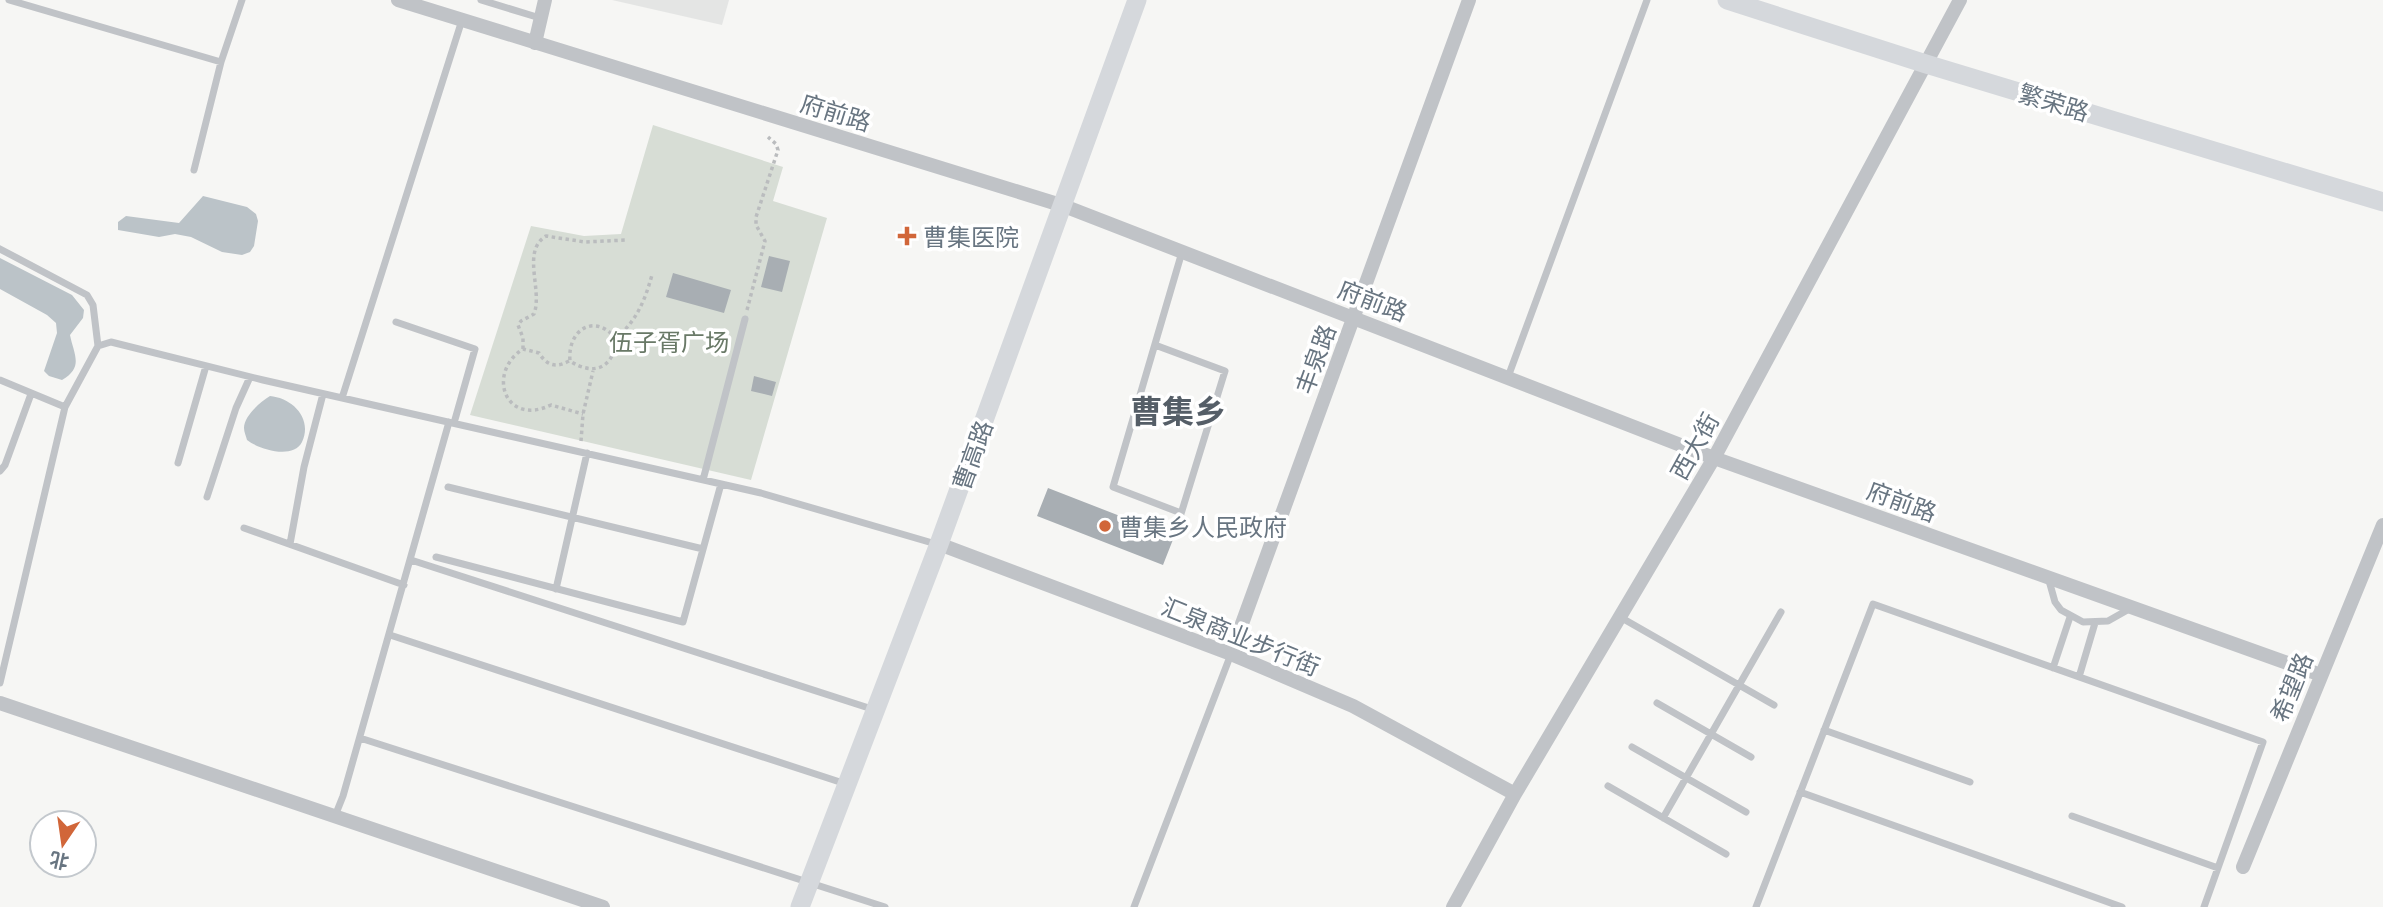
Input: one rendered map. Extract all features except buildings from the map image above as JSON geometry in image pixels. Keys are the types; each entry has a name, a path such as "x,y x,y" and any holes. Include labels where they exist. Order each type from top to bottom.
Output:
{"street":[{"name":"府前路","path":"398,0 1063,206 1714,458 2320,675"},
{"path":"535,43 545,0"},
{"name":"曹高路","path":"800,907 939,544 1137,0"},
{"name":"丰泉路","path":"1231,654 1469,0"},
{"name":"繁荣路","path":"1727,0 1926,64 2383,202"},
{"name":"西大街","path":"1453,907 1515,793 1714,458 1960,0"},
{"name":"希望路","path":"2243,867 2383,525"},
{"name":"汇泉商业步行街","path":"939,544 1231,654 1353,706 1515,793"},
{"path":"0,703 603,907"}],"lane":[{"path":"9,0 221,62"},
{"path":"194,170 221,62 242,0"},
{"path":"481,0 541,18"},
{"path":"1507,377 1647,0"},
{"path":"342,398 462,20"},
{"path":"0,249 87,295 93,305 98,346 65,407 0,683"},
{"path":"1181,513 1113,486 1182,251"},
{"path":"703,480 745,319"},
{"path":"335,816 475,349 396,322"},
{"path":"98,346 111,342 323,394 761,493 939,544"},
{"path":"1154,345 1225,371 1176,530"},
{"path":"178,463 206,366"},
{"path":"207,497 236,408 250,377"},
{"path":"0,380 65,407"},
{"path":"0,471 5,465 31,394"},
{"path":"290,544 304,467 323,394"},
{"path":"556,589 584,453"},
{"path":"436,556 683,622 721,484"},
{"path":"448,487 703,549"},
{"path":"244,528 404,585"},
{"path":"411,561 875,710"},
{"path":"2048,577 2055,602 2070,617 2083,622 2108,621 2132,607"},
{"path":"1756,907 1873,604 2263,742 2204,907"},
{"path":"1663,818 1781,612"},
{"path":"1620,617 1774,705"},
{"path":"2053,668 2070,617"},
{"path":"2079,677 2095,623"},
{"path":"390,635 847,784"},
{"path":"1134,907 1231,654"},
{"path":"1657,704 1751,757"},
{"path":"1824,730 1970,782"},
{"path":"360,738 884,907"},
{"path":"1632,747 1746,812"},
{"path":"1608,786 1726,854"},
{"path":"1800,792 2122,907"},
{"path":"2072,816 2218,867"}],"path":[{"path":"745,319 765,241 756,225 756,217 778,150 768,136"},
{"path":"523,349 523,338 518,326 519,322 534,314 538,300 533,265 541,239 546,236 585,242 626,240"},
{"path":"570,361 593,371 604,366 611,358 616,340 638,313 652,275"},
{"path":"570,361 569,351 573,338 585,326 596,325 608,330 616,340"},
{"path":"570,361 555,366 545,362 539,353 523,349 515,354 504,378 503,390 508,401 528,412 540,411 551,405 583,414"},
{"path":"584,453 583,414 593,371"}],"shaded area":[{"path":"612,0 729,0 722,25"},
{"path":"203,196 247,207 256,214 258,221 254,246 250,252 242,255 222,252 191,237 175,234 159,237 118,230 118,222 126,216 179,223"},
{"path":"0,258 72,295 84,310 83,318 70,335 75,365 62,380 49,376 44,371 57,333 56,323 47,315 0,289"},
{"path":"270,396 293,405 303,417 305,433 302,442 291,451 259,447 247,440 244,428 247,419 257,406"}],"green space":[{"name":"伍子胥广场","path":"653,125 783,167 773,201 827,218 751,480 470,415 531,226 584,236 621,234"}],"place":[{"name":"曹集医院","path":"907,236"},
{"name":"曹集乡人民政府","path":"1105,526"}],"district":[{"name":"曹集乡","path":"1178,410"}]}
